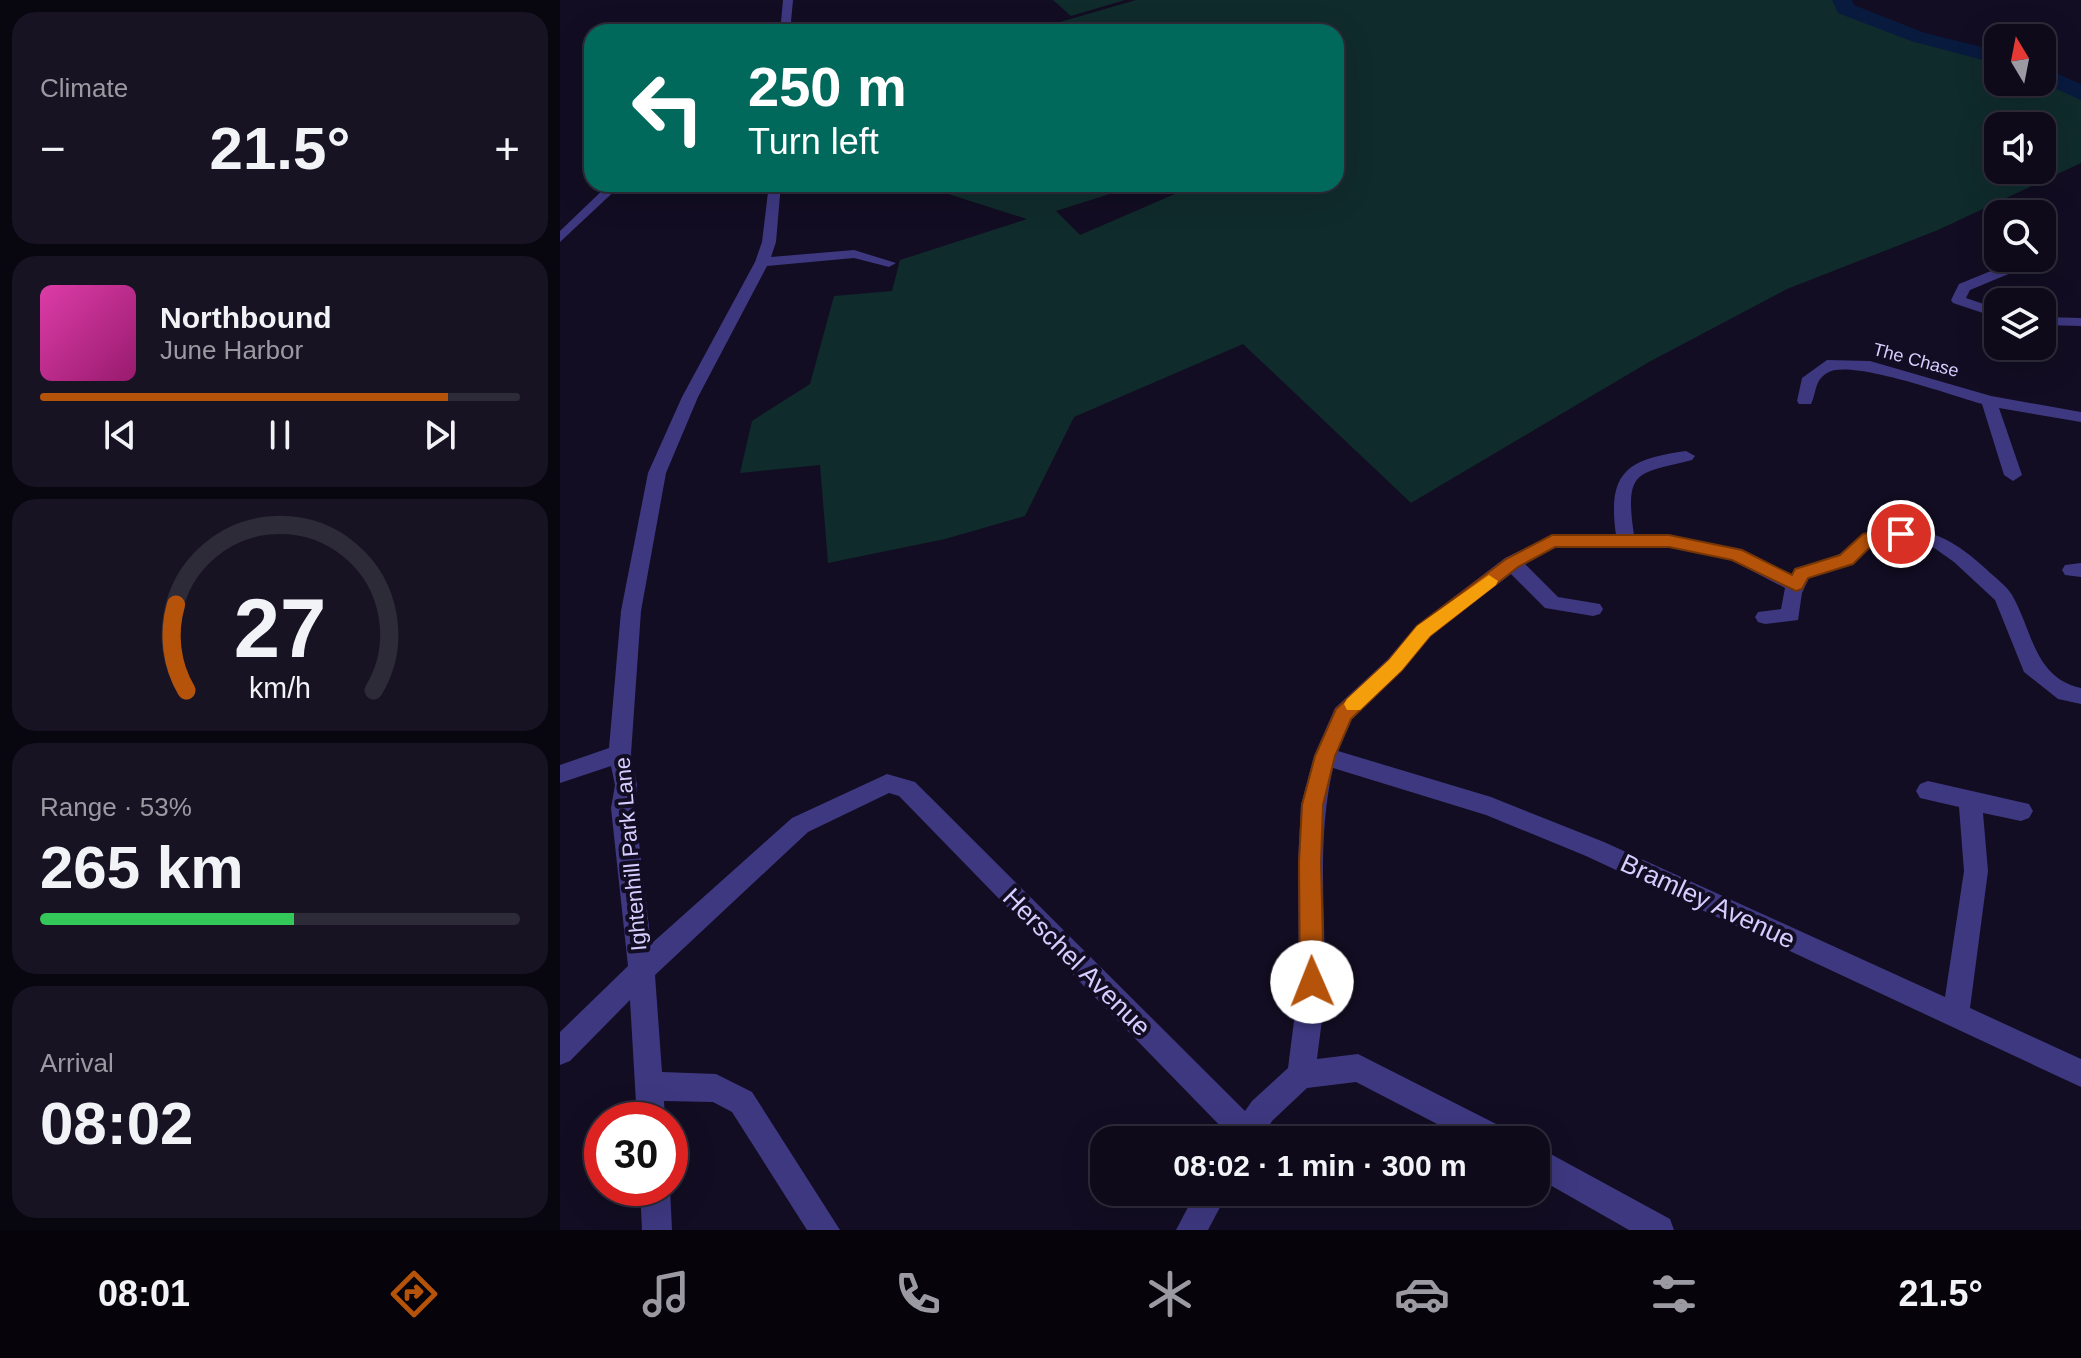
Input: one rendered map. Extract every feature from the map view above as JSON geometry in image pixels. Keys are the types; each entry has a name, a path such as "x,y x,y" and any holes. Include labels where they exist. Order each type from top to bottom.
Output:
{"street":[{"path":"786,24 788,0"},
{"path":"560,238 608,192"},
{"name":"Ightenhill Park Lane","path":"650,1102 642,973 623,808 626,785 620,754 631,611 657,473 690,397 762,262 769,242 774,192"},
{"path":"762,262 854,254 889,263"},
{"path":"1984,309 1958,300 1964,287 2001,272"},
{"path":"2056,321 2081,322"},
{"name":"The Chase","path":"1805,401 1810,378 1827,365 1870,366 1989,401 2081,417"},
{"path":"1989,401 2013,475"},
{"path":"1626,540 1620,508 1625,485 1641,465 1686,456"},
{"path":"1765,617 1791,615 1792,593 1802,573 1846,559 1869,538 1901,534 1935,540 1961,557 2003,597 2031,666 2066,693 2081,696"},
{"path":"1301,1075 1312,982 1310,863 1313,805 1325,756 1343,714 1395,665 1423,631 1512,563 1552,541 1669,541 1736,555 1796,585"},
{"path":"1512,563 1552,603 1593,609"},
{"path":"560,774 620,754"},
{"name":"Bramley Avenue","path":"1325,756 1491,807 1595,849 2081,1073"},
{"name":"Herschel Avenue","path":"642,973 674,939 800,825 887,783 907,789 1235,1126"},
{"path":"1928,791 2021,811"},
{"path":"1956,1014 1976,871 1970,800"},
{"path":"560,1051 642,973"},
{"path":"1253,1126 1262,1111 1301,1075 1358,1068 1471,1126"},
{"path":"649,1086 716,1088 742,1102 825,1230"},
{"path":"1550,1169 1659,1230"},
{"path":"656,1206 657,1230"},
{"path":"1191,1230 1205,1206"}],"green space":[{"path":"1053,0 1125,0 1071,16"},
{"path":"1136,0 1837,0 1846,11 1885,30 1984,57 1984,96 2056,96 2056,85 2081,97 2081,163 2056,175 2056,112 1984,112 1984,184 2036,184 2002,200 1984,200 1984,208 1938,230 1787,289 1649,362 1411,503 1243,344 1074,417 1025,516 945,539 828,563 820,465 740,473 752,421 810,384 834,296 892,291 900,260 1027,219 942,192 1116,192 1056,211 1080,235 1179,192 1344,192 1344,24 1060,22"}],"waterway":[{"path":"1842,0 1845,9 1918,37 1984,54"},
{"path":"2056,81 2081,93"}],"slow traffic":[{"path":"1354,704 1395,665 1423,631 1489,581"}],"route":[{"path":"1312,982 1310,863 1313,805 1325,756 1343,714 1395,665 1423,631 1512,563 1552,541 1669,541 1736,555 1796,585 1802,573 1846,559 1869,538 1901,534"}]}
